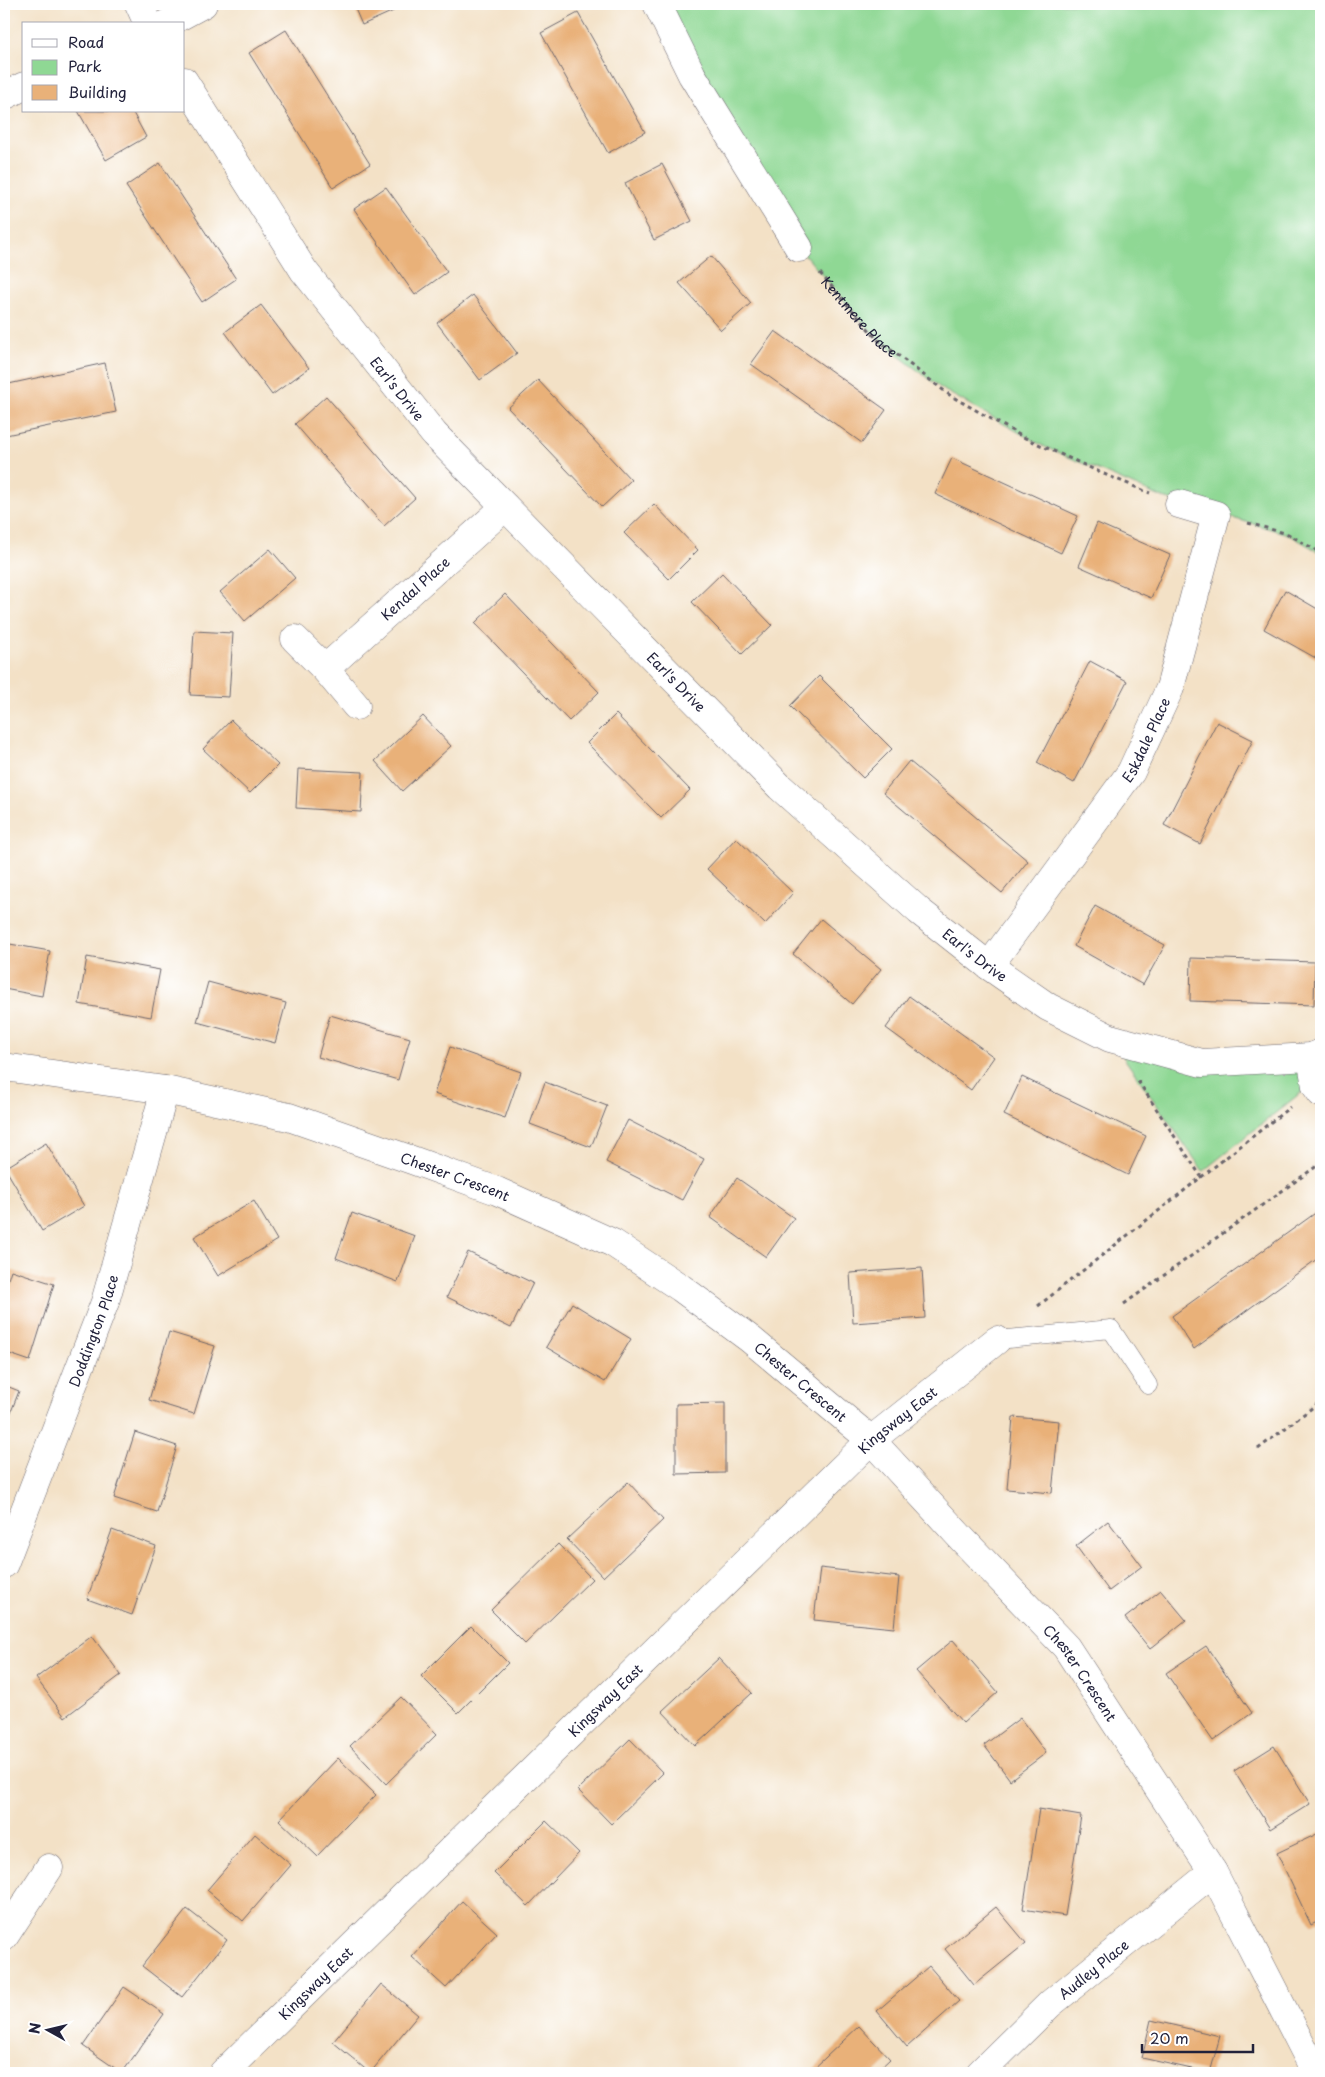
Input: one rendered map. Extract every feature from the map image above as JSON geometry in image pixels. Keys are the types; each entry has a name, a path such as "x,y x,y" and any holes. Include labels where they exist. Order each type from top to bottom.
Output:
{"street":[{"path":"139,4 146,22"},
{"path":"170,22 203,4"},
{"path":"657,4 692,74 799,248"},
{"name":"Earl's Drive","path":"185,83 304,271 434,434 780,787 919,911 990,966 1048,1007 1110,1038 1202,1063 1316,1055"},
{"path":"4,96 22,87"},
{"path":"1179,504 1216,515"},
{"name":"Kendal Place","path":"326,669 506,507"},
{"name":"Eskdale Place","path":"990,966 1131,772 1170,688 1216,515"},
{"path":"295,639 326,669 356,706"},
{"path":"1316,1055 1318,1090"},
{"name":"Chester Crescent","path":"4,1067 166,1090 297,1120 497,1191 613,1243 681,1288 750,1339 871,1440 963,1540 1066,1647 1213,1872 1316,2073"},
{"name":"Doddington Place","path":"4,1564 105,1302 166,1090"},
{"name":"Kingsway East","path":"223,2073 871,1440 997,1340"},
{"path":"4,1937 49,1868"},
{"name":"Audley Place","path":"980,2073 1050,2004 1213,1872"}],"lane":[{"path":"997,1340 1111,1329 1148,1385"}],"path":[{"name":"Kentmere Place","path":"799,248 878,340 951,396 1030,440 1104,474 1179,504"},
{"path":"1216,515 1288,534 1321,553"},
{"path":"1110,1038 1202,1178"},
{"path":"997,1340 1115,1244 1318,1090"},
{"path":"1087,1331 1321,1163"},
{"path":"1258,1449 1321,1401"}],"green space":[{"path":"653,4 1321,4 1321,553 1288,534 1163,498 1043,446 942,389 878,340 799,248"},
{"path":"1110,1038 1144,1048 1311,1057 1303,1091 1203,1171"}],"building":[{"path":"353,4 409,4 362,25"},
{"path":"578,13 645,132 608,153 541,33"},
{"path":"286,30 370,164 333,188 249,53"},
{"path":"79,112 133,112 146,137 106,160"},
{"path":"160,163 236,279 202,302 126,186"},
{"path":"662,164 692,221 654,240 625,183"},
{"path":"386,187 447,272 415,295 354,209"},
{"path":"711,256 751,303 721,330 679,283"},
{"path":"473,295 517,353 480,380 437,323"},
{"path":"261,305 309,368 272,395 225,332"},
{"path":"775,331 886,410 862,443 751,364"},
{"path":"105,363 116,412 6,435 4,424 4,385"},
{"path":"538,380 631,480 602,507 508,408"},
{"path":"326,396 415,498 384,526 295,424"},
{"path":"952,458 1078,516 1061,553 935,494"},
{"path":"654,504 698,550 669,579 624,533"},
{"path":"1097,523 1170,555 1151,598 1079,566"},
{"path":"270,549 295,578 245,621 220,592"},
{"path":"722,573 772,625 742,654 692,602"},
{"path":"1285,590 1321,611 1321,661 1264,629"},
{"path":"505,594 599,692 569,721 475,623"},
{"path":"194,631 233,633 229,697 190,695"},
{"path":"1090,661 1127,681 1074,783 1037,763"},
{"path":"819,676 892,749 863,778 790,706"},
{"path":"616,714 690,790 661,818 587,743"},
{"path":"423,716 451,746 402,791 375,761"},
{"path":"231,720 278,765 250,793 203,749"},
{"path":"1217,722 1253,740 1200,844 1164,825"},
{"path":"909,761 1028,861 1002,893 883,793"},
{"path":"298,769 363,772 361,812 296,808"},
{"path":"736,838 793,893 765,924 707,869"},
{"path":"1095,906 1165,945 1143,985 1074,946"},
{"path":"821,919 881,969 852,1004 793,954"},
{"path":"4,943 50,951 42,996 4,989"},
{"path":"87,957 160,970 151,1017 79,1004"},
{"path":"1191,958 1315,962 1314,1005 1190,1001"},
{"path":"208,982 286,1003 275,1043 197,1022"},
{"path":"909,996 994,1057 971,1090 886,1028"},
{"path":"330,1015 410,1038 398,1080 318,1057"},
{"path":"450,1047 521,1072 505,1118 434,1094"},
{"path":"1022,1077 1146,1136 1128,1175 1004,1115"},
{"path":"545,1082 607,1106 591,1147 530,1124"},
{"path":"628,1120 704,1159 682,1200 606,1162"},
{"path":"46,1143 84,1206 42,1231 5,1168"},
{"path":"737,1178 794,1218 766,1257 710,1217"},
{"path":"254,1201 277,1240 218,1276 194,1237"},
{"path":"1321,1209 1321,1256 1194,1349 1172,1316"},
{"path":"352,1213 415,1236 398,1282 336,1258"},
{"path":"468,1252 533,1283 511,1328 447,1297"},
{"path":"922,1268 925,1318 853,1323 850,1273"},
{"path":"11,1270 54,1284 30,1361 4,1352 4,1292"},
{"path":"572,1303 631,1339 605,1382 546,1347"},
{"path":"169,1332 215,1346 194,1414 149,1400"},
{"path":"4,1385 19,1391 4,1430"},
{"path":"725,1403 725,1473 676,1474 676,1404"},
{"path":"1013,1417 1059,1421 1052,1493 1007,1489"},
{"path":"135,1432 177,1446 157,1512 114,1498"},
{"path":"628,1482 663,1520 603,1577 567,1539"},
{"path":"1108,1521 1142,1566 1109,1591 1076,1546"},
{"path":"112,1530 156,1546 132,1615 87,1599"},
{"path":"558,1544 592,1579 525,1644 491,1610"},
{"path":"820,1568 899,1577 894,1628 814,1620"},
{"path":"1161,1590 1186,1620 1150,1649 1125,1618"},
{"path":"471,1626 508,1663 458,1713 421,1676"},
{"path":"92,1636 121,1675 65,1717 36,1678"},
{"path":"953,1640 998,1692 963,1723 916,1671"},
{"path":"1206,1646 1252,1713 1213,1741 1166,1673"},
{"path":"719,1658 752,1693 695,1746 662,1711"},
{"path":"401,1697 437,1734 386,1784 350,1746"},
{"path":"1020,1718 1046,1753 1010,1780 984,1745"},
{"path":"630,1739 663,1773 611,1824 578,1790"},
{"path":"1274,1746 1310,1804 1270,1829 1234,1771"},
{"path":"338,1758 376,1795 317,1856 279,1820"},
{"path":"1039,1809 1081,1816 1065,1916 1023,1909"},
{"path":"546,1821 579,1853 528,1906 494,1873"},
{"path":"1321,1832 1321,1920 1311,1925 1277,1853"},
{"path":"255,1834 291,1865 243,1921 207,1890"},
{"path":"462,1901 497,1933 446,1988 412,1957"},
{"path":"996,1907 1026,1943 974,1985 945,1949"},
{"path":"187,1909 227,1940 182,1997 142,1966"},
{"path":"929,1966 959,2001 907,2047 877,2011"},
{"path":"381,1984 418,2015 370,2073 333,2042"},
{"path":"124,1987 164,2014 122,2073 83,2046"},
{"path":"1151,2020 1220,2036 1210,2073 1142,2058"},
{"path":"859,2026 890,2059 875,2073 809,2073"}]}
